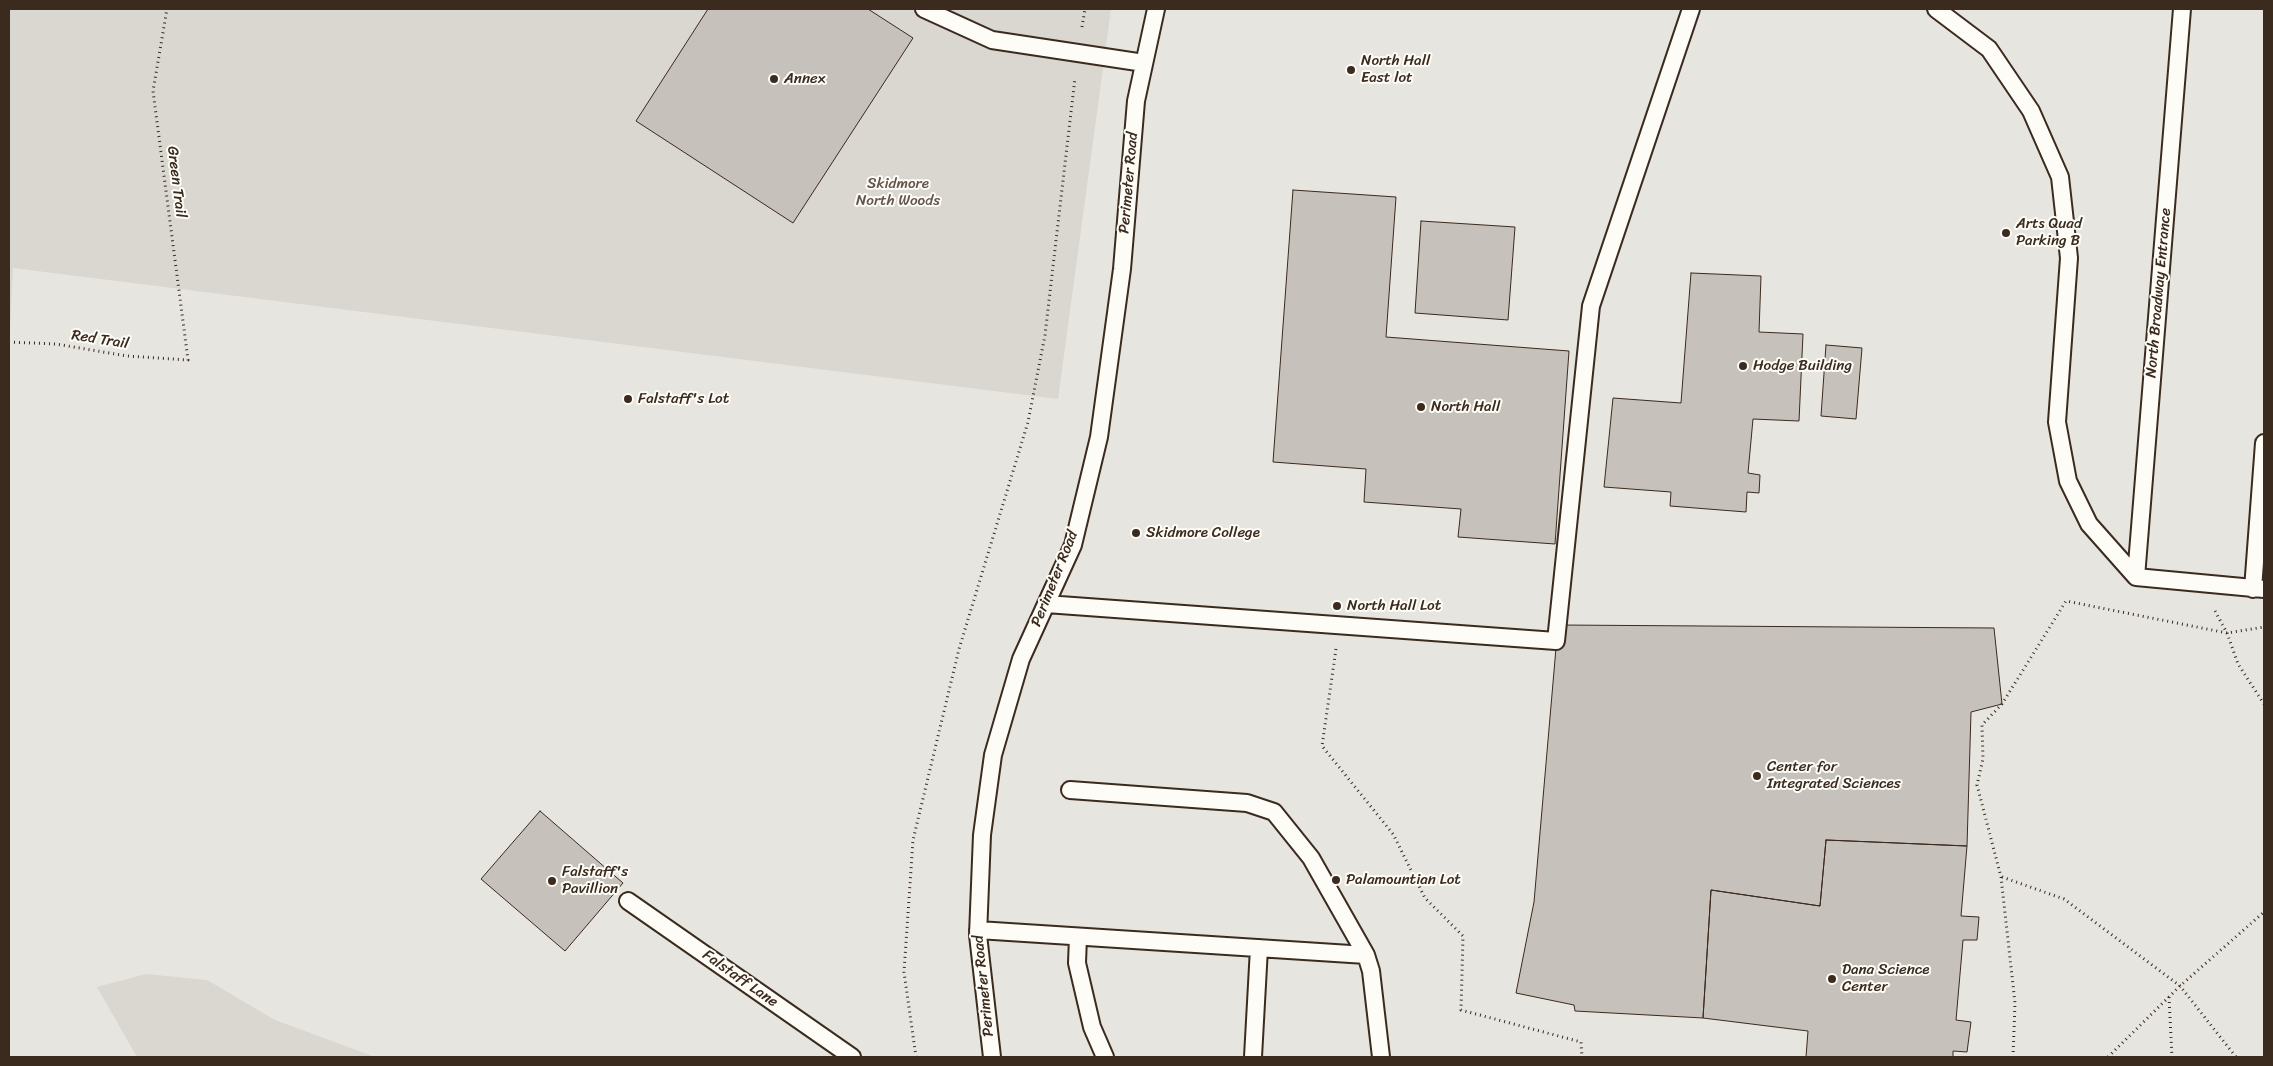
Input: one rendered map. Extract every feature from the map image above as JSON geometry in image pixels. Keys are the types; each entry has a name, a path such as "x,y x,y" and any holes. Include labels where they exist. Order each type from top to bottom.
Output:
{"lane":[{"path":"924,9 992,40 1144,63"},
{"name":"Perimeter Road","path":"992,1057 978,930 982,835 994,755 1021,659 1073,545 1099,437 1122,269 1136,101 1156,9"},
{"path":"1046,604 1556,640 1591,306 1691,9"},
{"path":"1936,9 1989,49 2031,111 2060,177 2069,258 2057,422 2068,481 2089,524 2136,577 2258,589 2264,443"},
{"name":"North Broadway Entrance","path":"2136,577 2182,9"},
{"path":"1070,790 1247,803 1274,812 1310,858 1366,955 1371,971 1381,1057"},
{"name":"Falstaff Lane","path":"628,902 852,1057"},
{"path":"978,930 1366,955"},
{"path":"1078,937 1079,972 1092,1027 1105,1057"},
{"path":"1254,1057 1260,948"}],"path":[{"name":"Green Trail","path":"167,9 153,91 188,360"},
{"path":"916,1057 904,972 913,840 958,649 1028,422 1045,335 1078,53 1085,9"},
{"name":"Red Trail","path":"9,342 56,344 127,356 188,360"},
{"path":"2200,584 2226,633 2238,664 2264,704"},
{"path":"2013,1057 2015,1003 2001,877 1977,785 1983,759 1982,725 2002,704 2066,601 2226,633 2264,627"},
{"path":"1340,625 1322,746 1393,834 1425,898 1463,936 1461,1010 1581,1042 1582,1057"},
{"path":"2001,877 2064,899 2180,986 2236,1057"},
{"path":"2108,1057 2169,996 2264,912"},
{"path":"2169,996 2172,1057"}],"shaded area":[{"name":"Skidmore College","path":"9,9 2264,9 2264,1057 9,1057"}],"green space":[{"name":"Skidmore North Woods","path":"9,9 1111,9 1058,399 13,268 9,353"},
{"path":"146,974 207,980 275,1020 375,1057 137,1057 97,987"}],"building":[{"name":"Annex","path":"708,9 868,9 913,38 793,223 636,121"},
{"name":"North Hall","path":"1293,190 1396,197 1386,337 1569,351 1555,544 1458,537 1461,509 1364,502 1366,469 1273,462"},
{"path":"1421,221 1515,227 1508,320 1415,313"},
{"name":"Hodge Building","path":"1691,273 1761,276 1759,332 1803,334 1799,421 1753,419 1748,473 1760,475 1759,493 1747,492 1746,512 1670,506 1671,492 1604,487 1613,398 1681,403"},
{"path":"1826,345 1862,348 1856,419 1821,416"},
{"name":"Center for Integrated Sciences","path":"1558,625 1994,628 2002,704 1971,712 1967,846 1826,840 1820,906 1711,890 1703,1018 1575,1011 1574,1005 1516,993 1534,902"},
{"name":"Falstaff's Pavillion","path":"540,811 623,883 565,951 481,879"},
{"name":"Dana Science Center","path":"1826,840 1967,846 1961,916 1979,917 1977,940 1963,940 1956,1020 1971,1022 1967,1052 1953,1051 1953,1057 1806,1057 1808,1031 1703,1018 1711,890 1820,906"}],"place":[{"name":"North Hall East lot","path":"1351,70"},
{"name":"Annex","path":"774,79"},
{"name":"Arts Quad Parking B","path":"2006,233"},
{"name":"Hodge Building","path":"1743,366"},
{"name":"Falstaff's Lot","path":"628,399"},
{"name":"North Hall","path":"1421,407"},
{"name":"Skidmore College","path":"1136,533"},
{"name":"North Hall Lot","path":"1337,606"},
{"name":"Center for Integrated Sciences","path":"1757,776"},
{"name":"Palamountian Lot","path":"1336,880"},
{"name":"Falstaff's Pavillion","path":"552,881"},
{"name":"Dana Science Center","path":"1832,979"}]}
